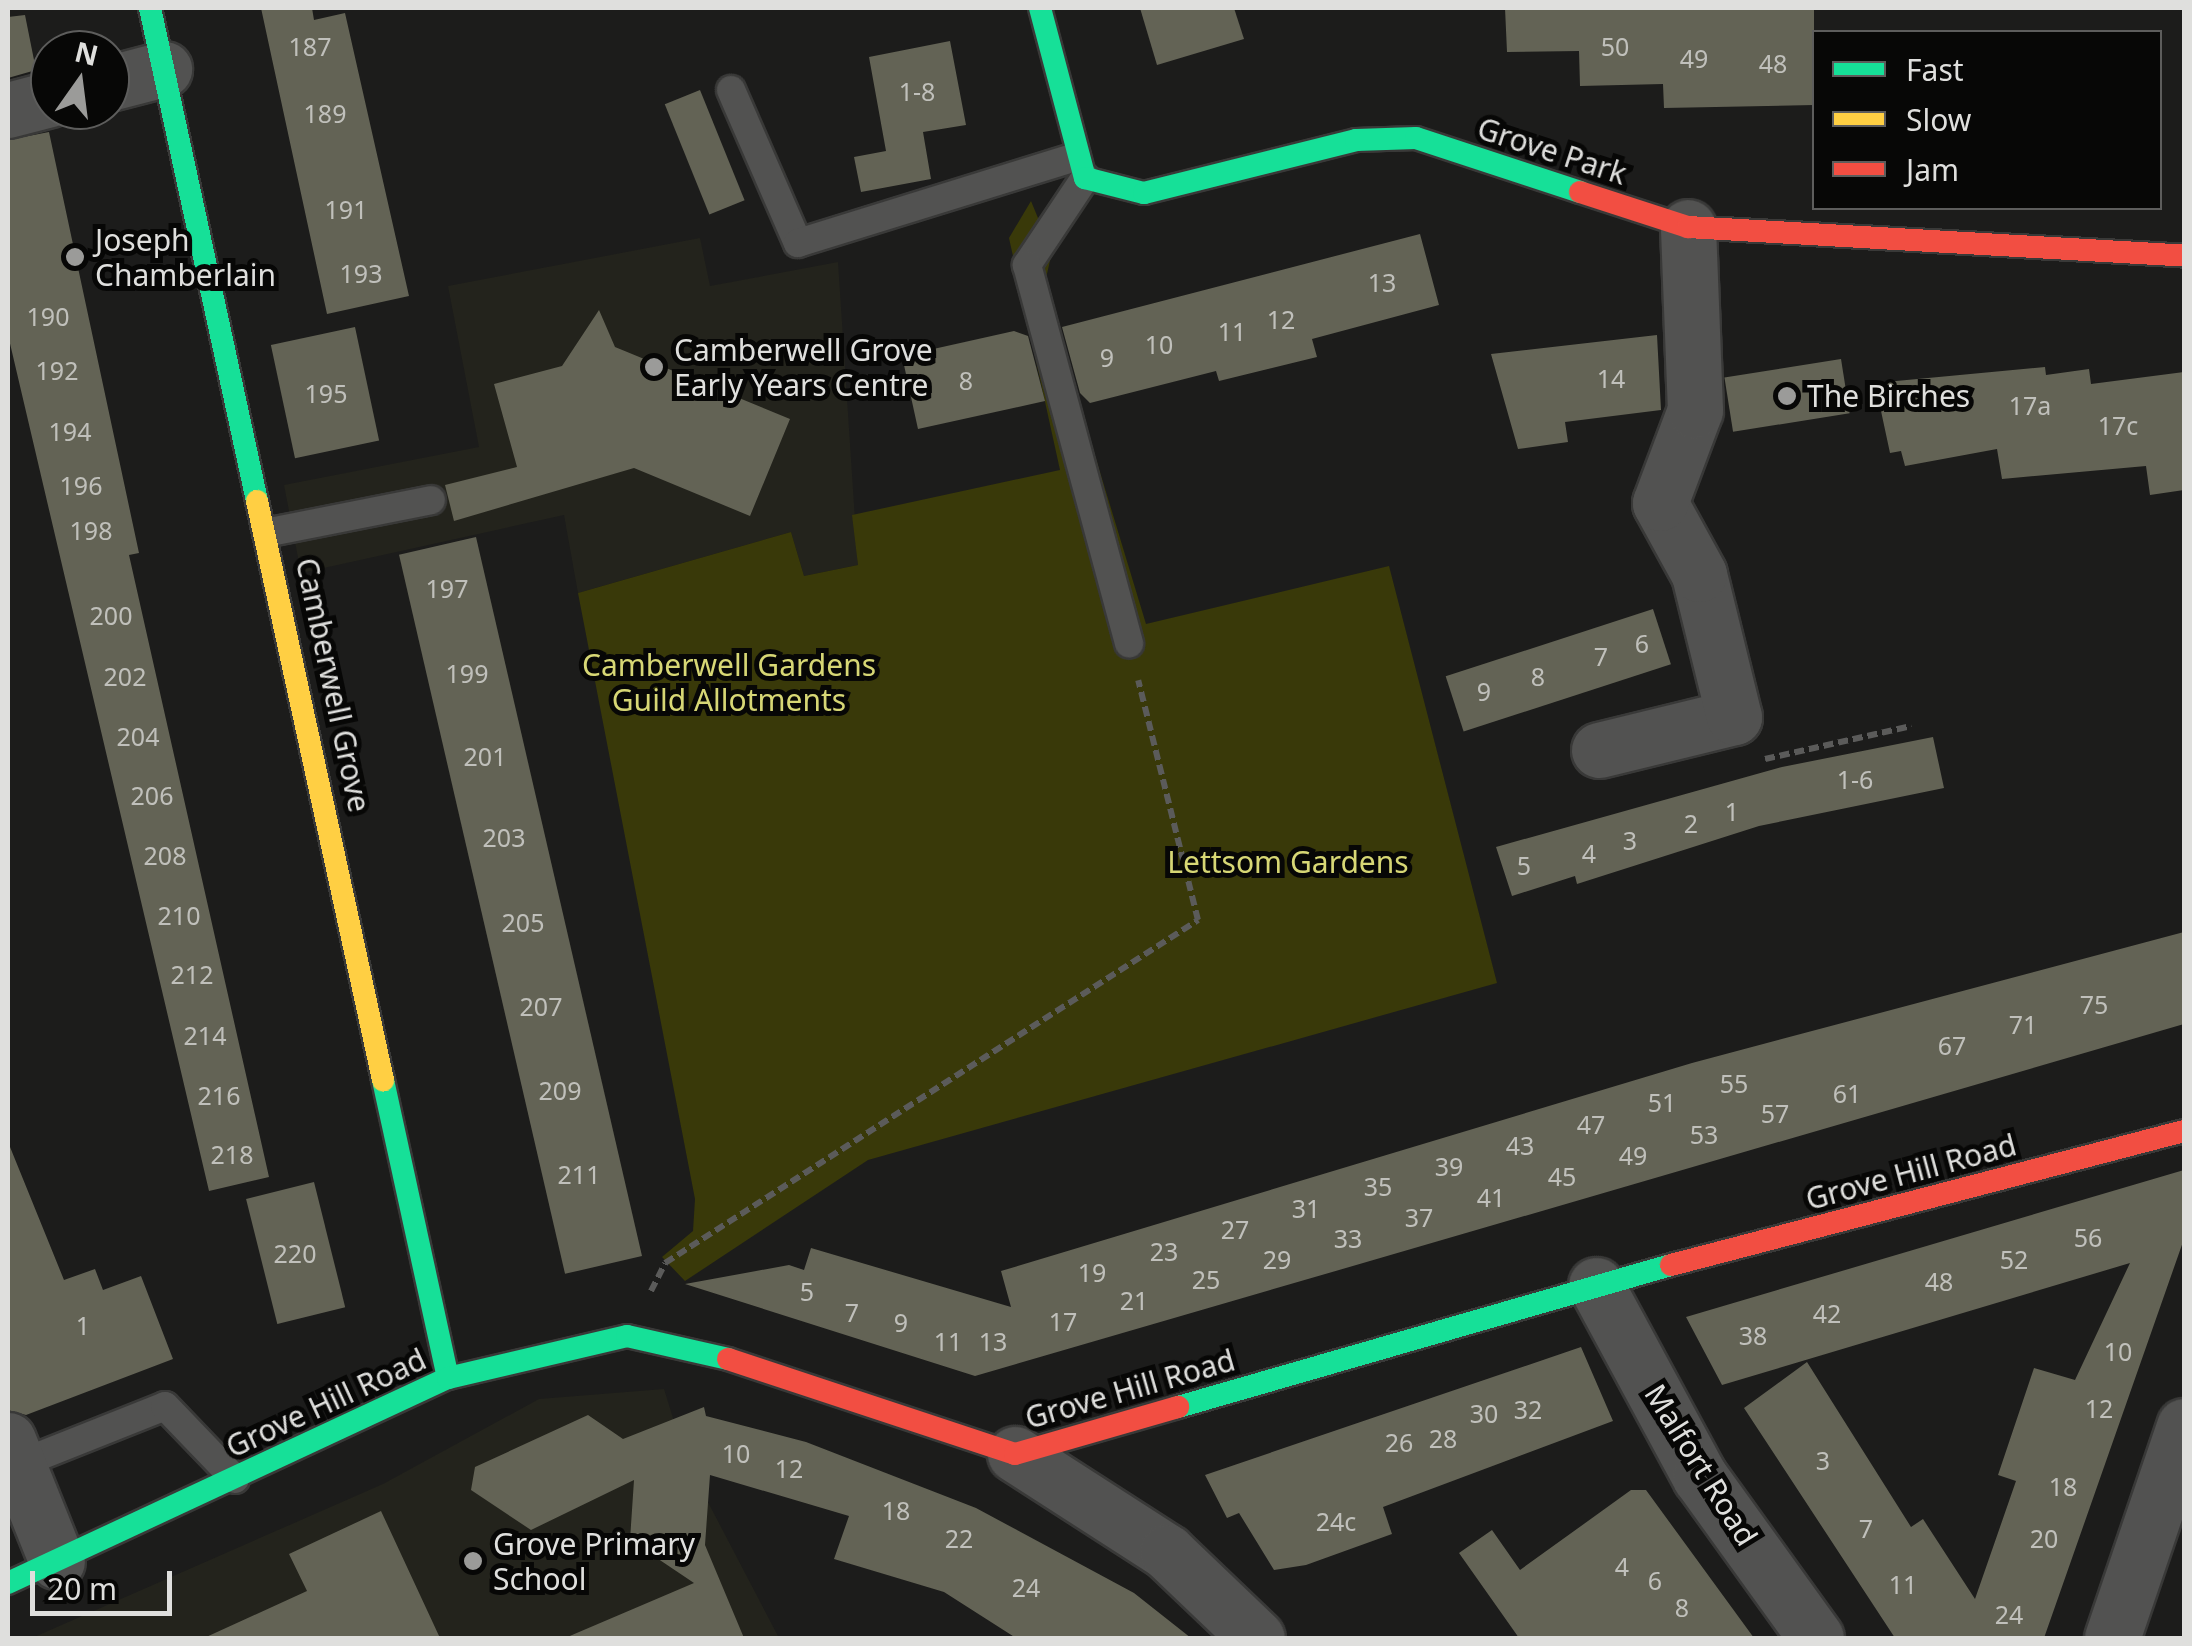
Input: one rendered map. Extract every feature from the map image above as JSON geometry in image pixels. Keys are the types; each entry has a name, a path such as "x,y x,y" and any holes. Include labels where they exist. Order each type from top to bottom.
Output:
{"street":[{"name":"Camberwell Grove","path":"150,8 270,532 448,1378"},
{"path":"1040,8 1080,167"},
{"path":"130,78 164,69"},
{"name":"Grove Park","path":"1080,167 1144,193 1356,140 1416,138 1688,226 2184,256"},
{"path":"1598,750 1734,717 1699,574 1660,503 1696,410 1688,226"},
{"name":"Grove Hill Road","path":"8,1583 448,1378 628,1336 795,1375 1016,1454 1596,1285 2184,1131"},
{"name":"Malfort Road","path":"1596,1285 1700,1476 1816,1638"},
{"path":"2112,1638 2184,1426"},
{"path":"12,1453 57,1562"},
{"path":"1016,1454 1167,1552 1257,1638"}],"lane":[{"path":"731,90 798,243 1080,167"},
{"path":"1080,167 1028,264 1130,644"},
{"path":"270,532 431,500"},
{"path":"12,1453 164,1406 235,1480"}],"path":[{"path":"628,1336 666,1263 1198,920 1130,644"},
{"path":"1734,717 1758,761 1911,726"}],"shaded area":[{"name":"Camberwell Grove Early Years Centre","path":"700,238 710,286 838,262 858,565 804,576 791,532 578,593 564,515 301,573 284,485 479,447 448,286"},
{"name":"Grove Primary School","path":"664,1389 686,1460 779,1638 32,1638 383,1484 539,1399"}],"green space":[{"name":"Lettsom Gardens","path":"1031,201 1052,252 1044,287 1146,624 1389,566 1497,983 868,1160 685,1281 662,1257 693,1231 695,1199 578,593 791,532 804,576 858,565 852,515 1060,470 1009,238"}],"building":[{"path":"261,8 312,8 314,20 345,13 409,296 327,314"},
{"path":"1140,8 1234,8 1244,39 1157,65"},
{"path":"1505,8 1814,8 1812,105 1664,108 1663,84 1580,86 1579,51 1507,52"},
{"path":"25,15 30,72 8,78 8,17"},
{"path":"950,41 966,125 923,132 931,179 861,192 854,157 886,151 869,57"},
{"path":"700,90 745,200 709,215 665,104"},
{"path":"49,132 139,553 129,555 269,1177 209,1191 8,335 8,140"},
{"path":"1420,234 1439,305 1312,339 1317,357 1219,381 1216,371 1090,403 1080,393 1062,327"},
{"path":"599,310 615,347 790,419 750,516 634,468 454,521 445,485 517,467 494,384 562,366"},
{"path":"355,327 379,440 295,458 271,345"},
{"path":"1014,331 1028,336 1045,401 918,429 902,356"},
{"path":"1657,335 1661,410 1565,422 1568,442 1518,449 1491,354"},
{"name":"The Birches","path":"1841,359 1850,413 1733,432 1724,377"},
{"path":"2045,367 2046,375 2089,369 2091,384 2184,372 2184,490 2150,495 2146,466 2002,479 1997,449 1905,466 1901,451 1890,453 1875,383"},
{"path":"476,537 642,1256 565,1274 399,555"},
{"path":"1653,609 1671,664 1464,732 1446,676"},
{"path":"1933,737 1944,788 1759,826 1577,884 1575,876 1512,896 1496,847 1782,767"},
{"path":"2184,932 2184,1024 975,1376 685,1284 789,1265 804,1270 811,1248 1011,1307 1001,1271 1692,1063"},
{"path":"8,1142 64,1280 95,1269 103,1290 141,1276 173,1359 26,1415 8,1410"},
{"path":"2184,1170 2184,1239 2044,1638 1895,1638 1744,1408 1807,1362 1911,1527 1923,1519 1975,1599 2016,1481 1998,1475 2034,1368 2075,1380 2130,1263 1722,1385 1686,1317"},
{"path":"314,1182 345,1307 277,1324 246,1199"},
{"path":"1581,1347 1613,1421 1383,1507 1392,1534 1306,1565 1274,1570 1239,1513 1227,1518 1205,1475"},
{"path":"704,1407 706,1416 806,1442 976,1508 1134,1593 1191,1638 1016,1638 944,1592 834,1559 849,1516 710,1475 705,1545 744,1638 565,1638 694,1583 630,1540 634,1480 531,1530 471,1490 475,1467 588,1415 623,1439"},
{"path":"1631,1490 1646,1490 1754,1638 1519,1638 1459,1553 1492,1530 1520,1570"},
{"path":"381,1511 440,1638 204,1638 307,1591 289,1554"}],"traffic: fast":[{"path":"150,8 257,501"},
{"path":"1040,8 1085,178 1144,193 1356,140 1416,138 1580,192"},
{"path":"383,1080 448,1378"},
{"path":"1178,1407 1671,1265"},
{"path":"8,1583 448,1378 627,1336 728,1359"}],"traffic: slow":[{"path":"257,501 383,1080"}],"traffic: jam":[{"path":"1580,192 1688,227 2184,256"},
{"path":"1671,1265 2184,1131"},
{"path":"728,1359 1015,1454 1178,1407"}],"place":[{"name":"Joseph Chamberlain","path":"75,257"},
{"name":"Camberwell Grove Early Years Centre","path":"654,367"},
{"name":"The Birches","path":"1787,396"},
{"name":"Grove Primary School","path":"473,1561"}],"park label":[{"name":"Camberwell Gardens Guild Allotments","path":"729,682"}]}
